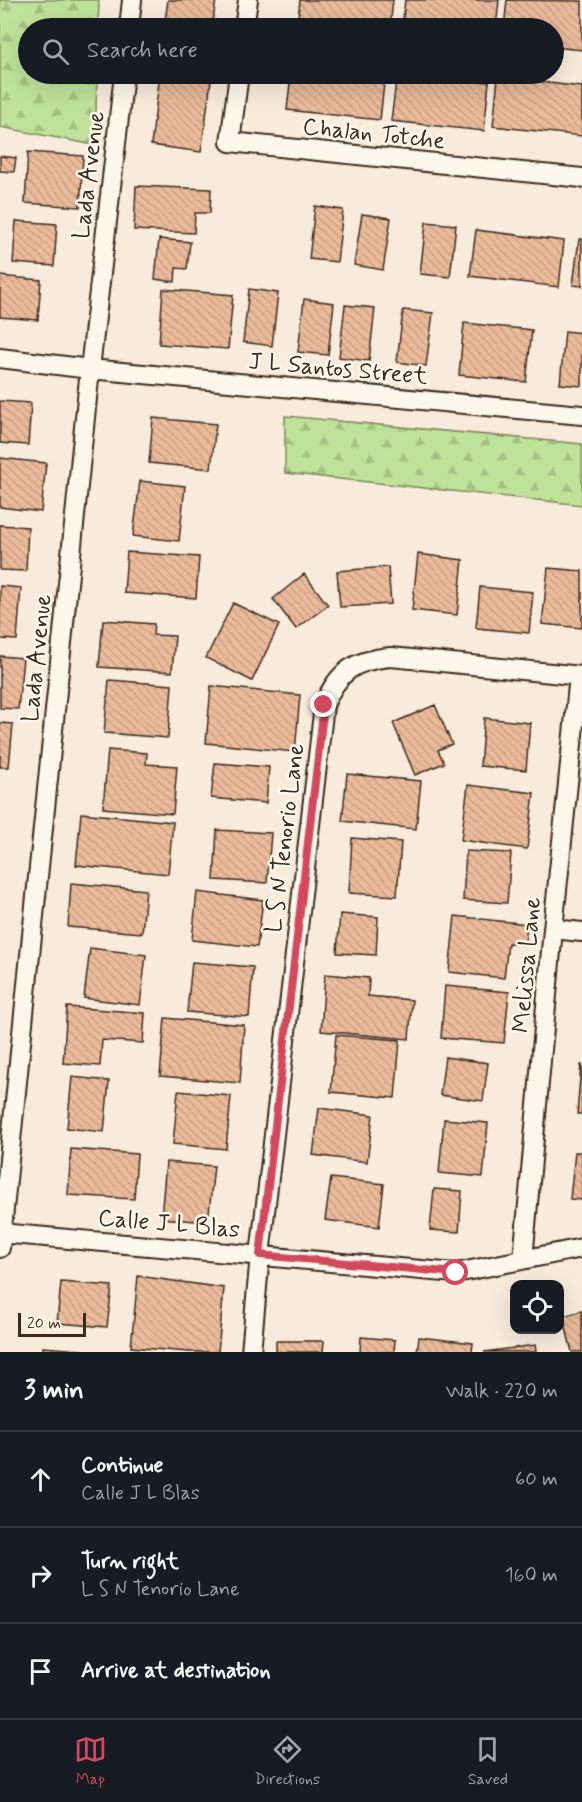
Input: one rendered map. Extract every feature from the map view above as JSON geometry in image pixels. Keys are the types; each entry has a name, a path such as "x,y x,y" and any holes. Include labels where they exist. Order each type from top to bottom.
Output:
{"street":[{"path":"130,18 132,0"},
{"path":"245,18 248,0"},
{"name":"Lada Avenue","path":"1,1238 90,369 123,84"},
{"name":"Chalan Totche","path":"238,84 230,142 582,178"},
{"name":"J L Santos Street","path":"0,358 90,369 582,414"},
{"name":"L S N Tenorio Lane","path":"251,1352 260,1255 324,705 331,688 342,674 357,664 373,658 391,657 581,676"},
{"name":"Melissa Lane","path":"523,1259 553,929 581,676"},
{"path":"553,929 582,932"},
{"name":"Calle J L Blas","path":"1,1238 260,1255 456,1273 582,1248"}],"green space":[{"path":"0,0 99,0 98,18 18,18 18,84 97,84 95,145 0,127"},
{"path":"285,416 582,444 582,505 285,473"}],"building":[{"path":"168,0 216,0 213,18 165,18"},
{"path":"300,0 393,0 391,18 298,18"},
{"path":"405,0 499,0 497,18 403,18"},
{"path":"507,0 582,1 582,50 564,48 564,18 505,18"},
{"path":"159,84 211,84 201,152 151,145"},
{"path":"290,84 384,84 380,120 287,110"},
{"path":"396,84 489,84 484,131 391,121"},
{"path":"497,84 557,84 582,87 582,136 493,126"},
{"path":"28,152 83,156 80,207 25,203"},
{"path":"0,156 16,158 14,172 0,171"},
{"path":"136,186 211,189 210,213 195,213 194,233 134,230"},
{"path":"315,206 343,210 337,262 309,259"},
{"path":"362,214 391,218 383,270 354,265"},
{"path":"16,221 57,224 54,266 13,263"},
{"path":"426,222 456,225 450,277 420,274"},
{"path":"476,230 564,241 559,287 470,276"},
{"path":"159,239 190,242 187,269 176,268 175,282 155,279"},
{"path":"579,239 582,239 582,286 573,285"},
{"path":"0,276 41,280 38,320 0,317"},
{"path":"163,289 233,295 228,349 159,344"},
{"path":"249,289 278,293 272,346 243,342"},
{"path":"304,299 334,303 328,355 298,352"},
{"path":"345,305 375,308 369,361 339,357"},
{"path":"403,310 433,313 426,366 397,362"},
{"path":"464,323 532,330 526,382 459,375"},
{"path":"565,331 582,333 582,386 560,384"},
{"path":"0,401 31,403 28,445 0,443"},
{"path":"153,418 216,424 211,469 149,463"},
{"path":"0,458 46,463 41,512 0,507"},
{"path":"140,481 185,486 179,541 133,536"},
{"path":"0,525 28,527 26,571 0,570"},
{"path":"127,552 199,557 196,598 124,593"},
{"path":"418,554 463,560 457,615 412,610"},
{"path":"388,567 391,604 340,607 337,571"},
{"path":"548,568 582,571 582,628 542,624"},
{"path":"304,574 328,605 296,629 273,599"},
{"path":"0,586 21,588 17,640 0,639"},
{"path":"480,587 533,592 529,633 476,628"},
{"path":"233,603 279,625 252,681 206,658"},
{"path":"103,620 154,624 153,635 175,636 172,672 99,667"},
{"path":"0,656 23,658 18,709 0,708"},
{"path":"109,680 172,685 168,738 104,733"},
{"path":"211,686 300,695 295,752 206,743"},
{"path":"435,705 452,744 438,750 444,763 415,775 393,723"},
{"path":"484,718 530,723 526,770 480,766"},
{"path":"0,723 13,724 9,767 0,767"},
{"path":"108,750 147,753 146,764 177,766 173,814 103,808"},
{"path":"215,763 269,767 266,803 211,798"},
{"path":"347,774 421,781 416,829 342,821"},
{"path":"468,785 534,793 527,849 461,840"},
{"path":"81,813 173,822 168,874 76,865"},
{"path":"217,830 271,833 267,883 214,880"},
{"path":"352,838 401,842 397,896 349,893"},
{"path":"466,851 511,853 507,903 463,900"},
{"path":"71,883 146,890 142,933 68,927"},
{"path":"197,892 263,900 257,947 192,940"},
{"path":"340,914 378,917 376,955 337,953"},
{"path":"455,916 527,924 525,945 508,943 504,978 449,972"},
{"path":"90,948 146,955 140,1005 84,998"},
{"path":"192,962 253,967 249,1017 187,1012"},
{"path":"325,974 369,978 368,996 412,1000 409,1039 321,1031"},
{"path":"445,986 509,992 504,1043 441,1038"},
{"path":"67,1007 145,1013 143,1043 102,1040 100,1066 63,1063"},
{"path":"165,1018 244,1025 240,1083 160,1076"},
{"path":"336,1035 400,1040 395,1098 331,1092"},
{"path":"445,1057 488,1063 483,1101 440,1095"},
{"path":"581,1065 582,1114 577,1114"},
{"path":"72,1077 109,1081 104,1132 67,1128"},
{"path":"178,1091 231,1096 226,1149 173,1144"},
{"path":"319,1108 373,1115 367,1162 313,1155"},
{"path":"444,1119 488,1123 483,1177 439,1173"},
{"path":"71,1149 137,1154 134,1199 68,1195"},
{"path":"575,1152 582,1152 582,1200 570,1199"},
{"path":"166,1162 214,1166 208,1222 161,1218"},
{"path":"331,1178 384,1184 379,1227 325,1220"},
{"path":"434,1189 462,1191 459,1232 430,1230"},
{"path":"138,1276 224,1288 218,1352 131,1347"},
{"path":"61,1282 112,1286 107,1327 57,1323"},
{"path":"582,1311 582,1352 572,1352 564,1316"},
{"path":"361,1337 395,1340 394,1352 360,1352"},
{"path":"419,1337 473,1343 472,1352 417,1352"},
{"path":"276,1341 324,1341 323,1352 276,1352"},
{"path":"535,1345 536,1352 484,1352"},
{"path":"43,1347 82,1350 82,1352 43,1352"}],"route":[{"path":"324,705 260,1255 456,1273"}]}
